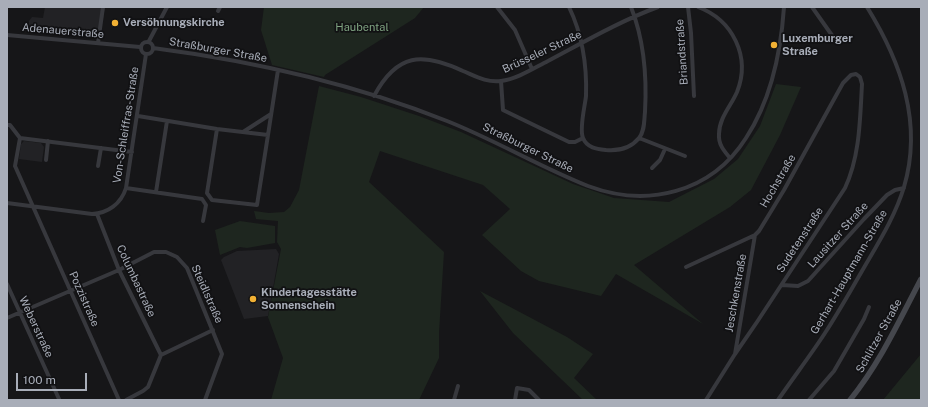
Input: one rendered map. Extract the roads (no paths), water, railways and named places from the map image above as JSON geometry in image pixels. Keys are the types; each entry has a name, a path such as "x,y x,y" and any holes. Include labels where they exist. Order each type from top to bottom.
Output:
{"main road":[{"name":"Schlitzer Straße","path":"850,400 866,380 880,357 921,279"}],"street":[{"path":"98,43 103,7"},
{"path":"149,42 166,7"},
{"path":"497,7 515,30 532,69"},
{"path":"569,7 581,44 586,83 582,130 583,138 589,146 614,151 624,149 640,138 644,127 646,97 645,74 640,38 631,7"},
{"name":"Brüsseler Straße","path":"374,96 383,80 394,69 402,64 419,59 438,60 484,79 501,81 514,77 658,7"},
{"name":"Briandstraße","path":"688,7 692,33 694,96"},
{"path":"698,7 715,16 727,27 736,40 740,53 742,68 740,82 734,99 723,118 719,133 721,145 730,158"},
{"name":"Straßburger Straße","path":"154,48 230,60 278,70 374,96 448,121 494,141 580,183 618,195 648,196 679,190 700,182 716,171 730,158 747,137 757,119 766,97 778,51 784,7"},
{"path":"812,7 836,41"},
{"name":"Gerhart-Hauptmann-Straße","path":"778,400 826,332 851,290 890,221 904,188 910,157 911,136 911,119 908,100 889,48 867,7"},
{"name":"Adenauerstraße","path":"7,35 140,47"},
{"path":"143,42 149,42 154,48 151,53 146,54 142,52 140,47 143,42"},
{"name":"Von-Schleiffras-Straße","path":"7,203 87,214 97,214 109,210 117,204 123,196 126,188 138,116 146,54"},
{"path":"217,129 207,193 212,200 257,205 278,70"},
{"name":"Hochstraße","path":"755,235 784,190 843,83 851,75 856,74"},
{"name":"Sudetenstraße","path":"706,400 845,188 855,160 858,141 862,84 860,77 856,74"},
{"path":"501,81 503,110 505,112 569,142 574,142 583,138"},
{"path":"243,132 271,114"},
{"path":"138,116 217,129 268,135"},
{"path":"156,192 167,121"},
{"path":"7,125 10,125 20,138 132,152"},
{"name":"Pozzistraße","path":"20,138 15,166 119,400"},
{"path":"640,138 685,156"},
{"path":"46,160 48,142"},
{"path":"98,166 101,148"},
{"path":"652,168 660,160 665,149"},
{"path":"126,188 202,199 206,205 203,221"},
{"name":"Lausitzer Straße","path":"782,285 798,286 808,281 887,195 895,190 904,188"},
{"name":"Columbastraße","path":"97,214 119,270 161,354"},
{"path":"686,267 755,235"},
{"name":"Jeschkenstraße","path":"735,354 755,235"},
{"name":"Steidlstraße","path":"7,318 119,270 154,252 166,252 177,257 187,268 222,354 205,400"},
{"name":"Weberstraße","path":"7,284 58,400"},
{"path":"809,400 834,371 864,319 869,307"},
{"path":"126,400 148,387 161,354 213,330"},
{"path":"454,400 458,386"},
{"path":"515,400 517,388 529,390 539,400"}],"place":[{"name":"Versöhnungskirche","path":"115,23"},
{"name":"Luxemburger Straße","path":"774,45"},
{"name":"Kindertagesstätte Sonnenschein","path":"253,299"}],"park label":[{"name":"Haubental","path":"362,28"}]}
